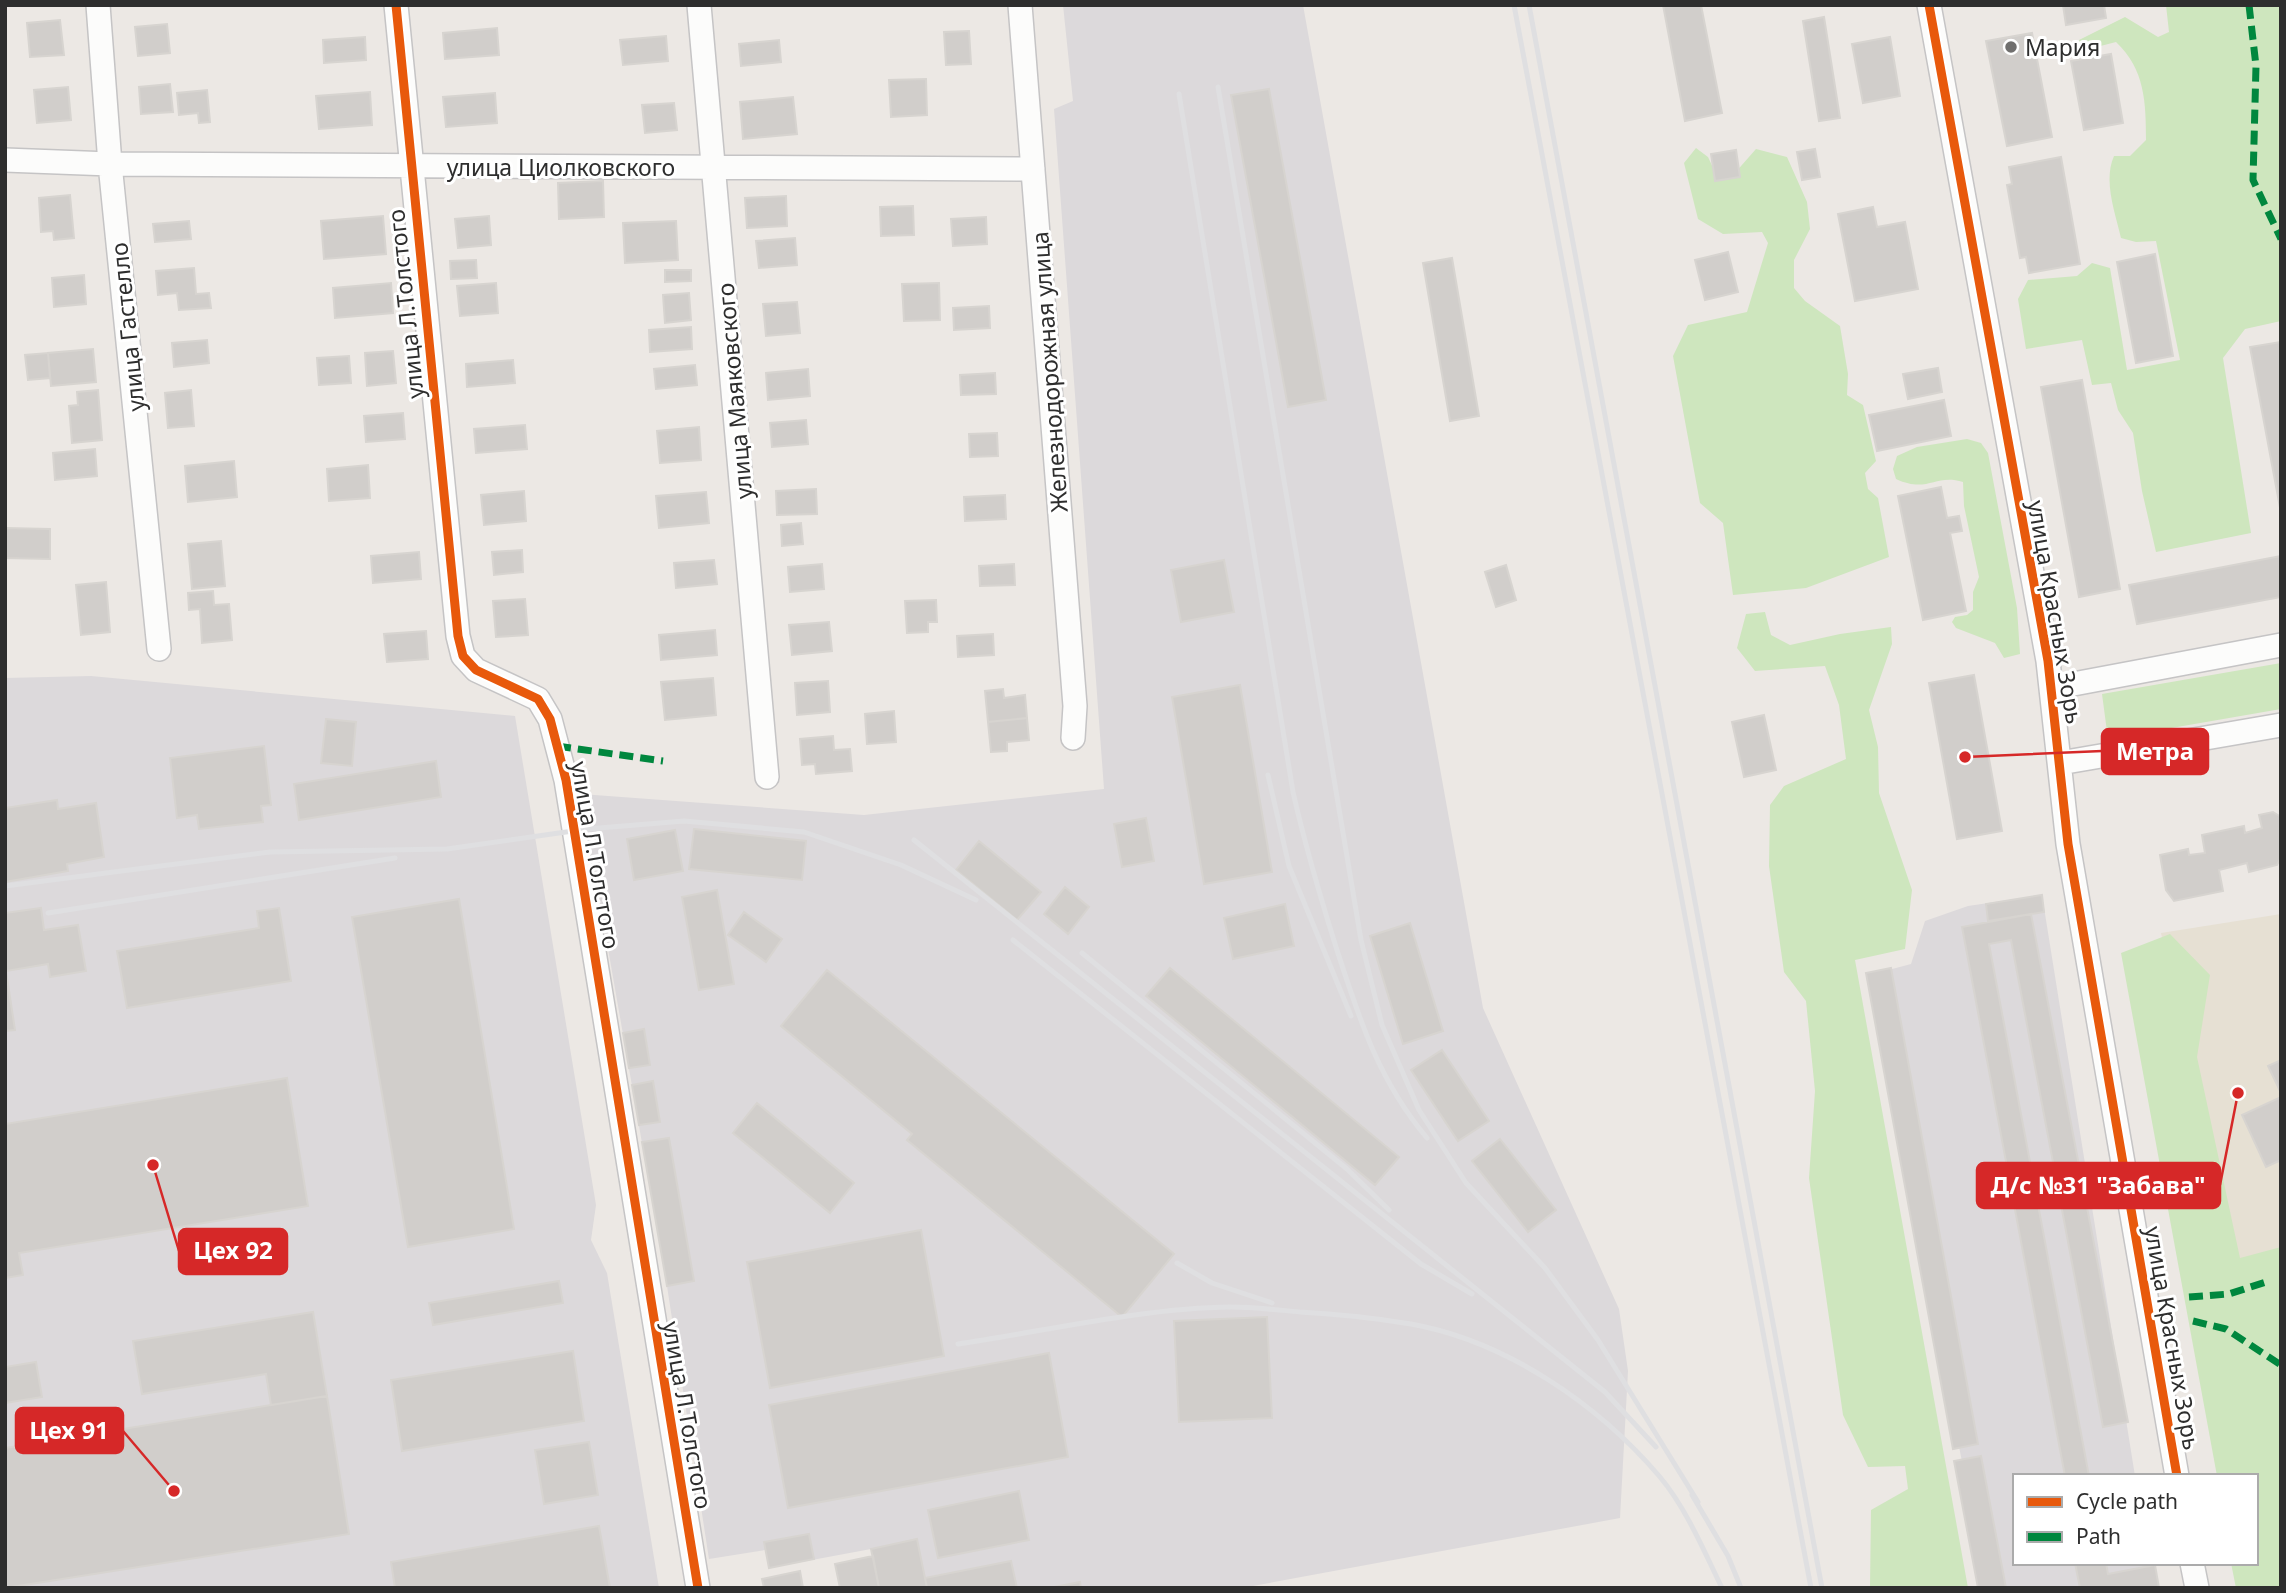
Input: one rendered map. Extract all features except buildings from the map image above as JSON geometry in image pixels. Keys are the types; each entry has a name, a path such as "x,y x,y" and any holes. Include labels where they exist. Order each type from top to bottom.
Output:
{"street":[{"name":"улица Гастелло","path":"98,5 110,164 159,649"},
{"name":"улица Л.Толстого","path":"396,5 458,636 463,656 476,670 538,699 550,719 566,780 698,1588"},
{"name":"улица Маяковского","path":"699,5 766,777"},
{"name":"Железнодорожная улица","path":"1020,5 1075,706 1073,738"},
{"name":"улица Красных Зорь","path":"1929,5 2052,688 2068,844 2177,1474"},
{"name":"улица Циолковского","path":"5,160 110,164 1033,169"},
{"path":"2052,688 2281,645"},
{"path":"2060,763 2281,725"},
{"path":"2192,1565 2197,1588"}],"shaded area":[{"path":"1063,5 1303,5 1483,1008 1619,1309 1628,1371 1620,1518 1242,1588 879,1588 871,1549 769,1568 765,1550 709,1559 667,1286 581,794 864,815 1104,789 1054,109 1073,101"},
{"path":"91,676 515,716 596,1205 591,1240 607,1273 659,1588 5,1588 5,678"},
{"path":"2042,895 2135,1474 2013,1474 2013,1565 2149,1565 2153,1588 1987,1588 1866,976 1911,964 1925,921 1968,906"},
{"path":"2281,914 2281,1252 2235,1274 2161,933"}],"green space":[{"path":"2166,5 2281,5 2281,321 2245,329 2223,358 2251,533 2156,552 2142,491 2133,433 2118,410 2111,383 2092,385 2082,340 2026,349 2018,299 2028,280 2077,276 2092,263 2110,268 2127,370 2180,360 2156,241 2136,242 2121,238 2111,197 2110,176 2114,156 2130,156 2146,140 2142,87 2133,64 2116,42 2081,51 2079,40 2125,17 2158,37 2169,32"},
{"path":"1696,148 1708,157 1716,174 1734,174 1756,149 1787,157 1807,202 1810,229 1794,260 1794,288 1805,301 1840,326 1848,374 1847,395 1863,405 1876,461 1865,473 1868,489 1878,498 1889,557 1806,588 1733,595 1723,523 1700,503 1673,356 1688,325 1747,312 1768,243 1762,232 1723,234 1698,219 1684,163"},
{"path":"1967,439 1981,443 1988,453 2017,608 2020,654 2004,658 1995,643 1956,628 1952,622 1955,617 1967,615 1973,610 1973,592 1979,577 1964,506 1963,482 1945,480 1916,485 1896,479 1893,469 1897,456 1917,447"},
{"path":"1765,612 1771,635 1790,645 1891,627 1892,644 1869,710 1878,747 1879,793 1912,890 1905,949 1855,960 1968,1588 1870,1588 1871,1510 1908,1489 1905,1466 1868,1467 1843,1415 1809,1178 1815,1091 1806,1001 1784,972 1769,866 1770,805 1784,786 1846,759 1839,705 1825,666 1755,671 1737,648 1746,614"},
{"path":"2281,663 2281,709 2108,739 2102,694"},
{"path":"2170,934 2210,975 2197,1057 2240,1258 2281,1247 2281,1588 2236,1588 2231,1565 2258,1565 2258,1474 2217,1474 2121,953"}],"railway":[{"path":"1514,5 1811,1588"},
{"path":"1529,5 1822,1588"},
{"path":"1218,87 1361,940 1382,1025 1419,1110 1466,1183 1545,1268 1598,1340 1698,1502"},
{"path":"1179,94 1293,792 1324,909 1362,1023 1395,1094 1427,1138"},
{"path":"1268,775 1289,866 1351,1016"},
{"path":"5,886 270,852 447,849 587,829 684,821 804,832 901,865 976,900"},
{"path":"914,840 1605,1392 1656,1447"},
{"path":"48,913 395,858"},
{"path":"1013,940 1421,1264 1472,1294"},
{"path":"1082,953 1347,1169 1389,1210"},
{"path":"1177,1263 1212,1283 1272,1303"},
{"path":"958,1344 1163,1311 1231,1307 1370,1318 1446,1332 1481,1345 1548,1380 1579,1401 1635,1450 1678,1502 1722,1588"},
{"path":"1692,1495 1728,1556 1741,1588"}],"marked path":[{"path":"2249,5 2256,66 2253,180 2281,239"},
{"path":"557,746 663,761"},
{"path":"2189,1297 2229,1294 2266,1282"},
{"path":"2193,1321 2226,1329 2281,1365"}],"cycle path":[{"path":"396,5 458,636 463,656 476,670 538,699 550,719 566,780 698,1588"},
{"path":"1929,5 2048,661 2068,844 2177,1474"}],"place":[{"name":"Мария","path":"2011,47"},
{"name":"Метра","path":"1965,757"},
{"name":"Д/с №31 \"Забава\"","path":"2238,1093"},
{"name":"Цех 92","path":"153,1165"},
{"name":"Цех 91","path":"174,1491"}]}
